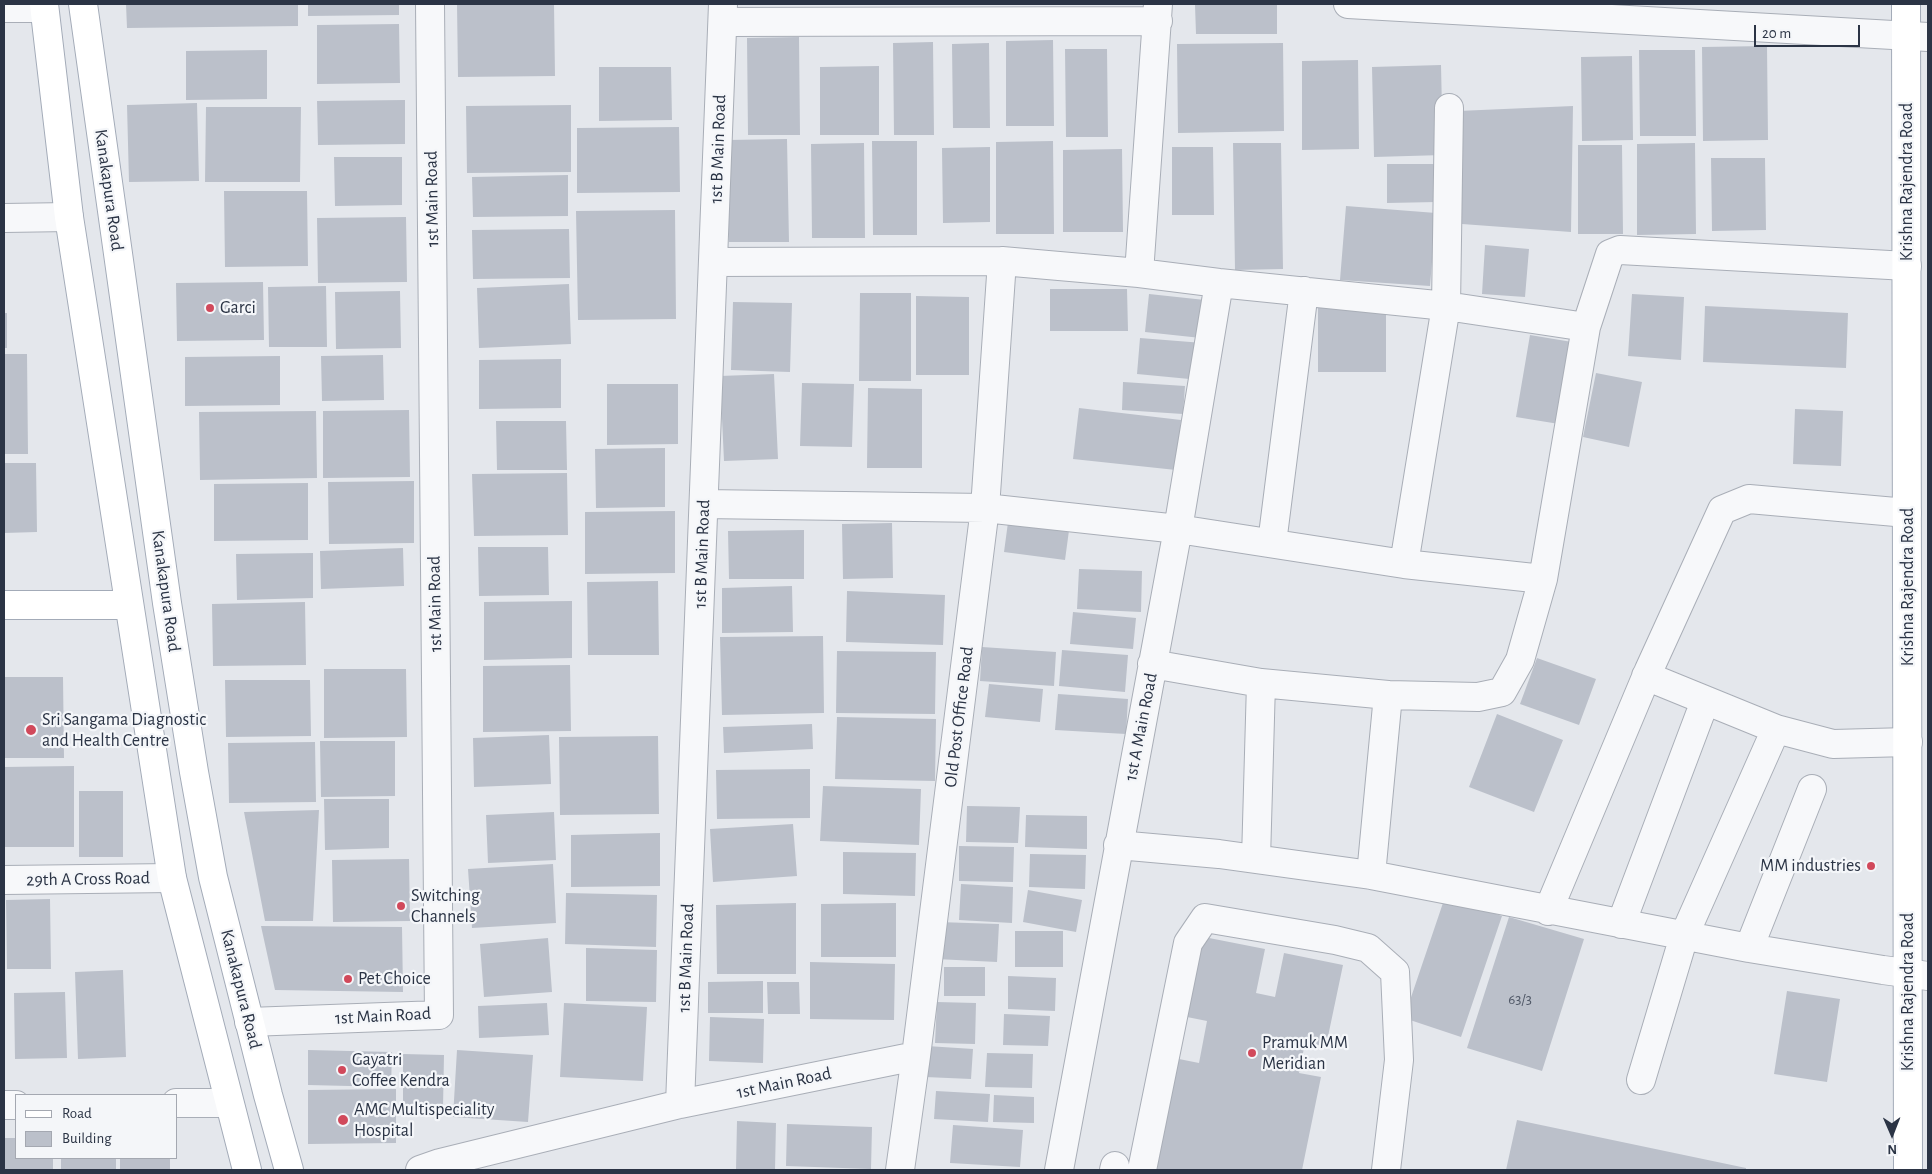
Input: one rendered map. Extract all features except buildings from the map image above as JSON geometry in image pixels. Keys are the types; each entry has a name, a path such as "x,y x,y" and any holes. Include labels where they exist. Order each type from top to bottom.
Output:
{"main road":[{"name":"Kanakapura Road","path":"83,4 167,602 213,877 288,1170"},
{"name":"Krishna Rajendra Road","path":"1906,4 1917,36 1907,266 1907,513 1908,742 1918,975 1908,1170"},
{"path":"44,6 69,218 172,878 247,1170"},
{"path":"4,605 129,605"}],"street":[{"name":"1st Main Road","path":"249,1022 439,1015 430,4"},
{"path":"1348,4 1917,36"},
{"path":"4,8 44,6"},
{"path":"723,13 1158,12 1139,273"},
{"name":"1st B Main Road","path":"680,1104 723,13"},
{"path":"1404,564 1446,306 1449,108"},
{"path":"4,218 69,218"},
{"path":"1152,664 1261,684 1388,695 1478,697 1502,692 1520,660 1543,579 1586,327 1610,254 1620,250 1907,266"},
{"path":"713,262 1002,262 1139,273 1446,306 1586,327"},
{"name":"Old Post Office Road","path":"900,1170 985,508 1002,262"},
{"name":"1st A Main Road","path":"1059,1170 1178,529 1219,283"},
{"path":"1272,544 1304,291"},
{"path":"1548,911 1646,676 1722,510 1749,499 1907,513"},
{"path":"704,504 985,508 1178,529 1404,564 1543,579"},
{"path":"1646,676 1776,730 1833,744 1908,742"},
{"path":"1256,859 1261,684"},
{"path":"1371,875 1388,695"},
{"path":"1621,924 1705,702"},
{"path":"1641,1080 1684,936 1776,730"},
{"path":"1748,948 1812,788"},
{"path":"1118,844 1256,859 1371,875 1548,911 1748,948 1918,975"},
{"name":"29th A Cross Road","path":"4,880 172,878"},
{"path":"1142,1170 1188,943 1204,918 1335,940 1368,948 1396,972 1399,1060 1386,1170"},
{"name":"1st Main Road","path":"420,1170 440,1163 680,1104 916,1056"},
{"path":"178,1103 229,1103"}],"place":[{"name":"Garci","path":"210,308"},
{"name":"Sri Sangama Diagnostic and Health Centre","path":"31,730"},
{"name":"MM industries","path":"1871,866"},
{"name":"Switching Channels","path":"401,906"},
{"name":"Pet Choice","path":"348,979"},
{"name":"Pramuk MM Meridian","path":"1252,1053"},
{"name":"Gayatri Coffee Kendra","path":"342,1070"},
{"name":"AMC Multispeciality Hospital","path":"343,1120"}]}
